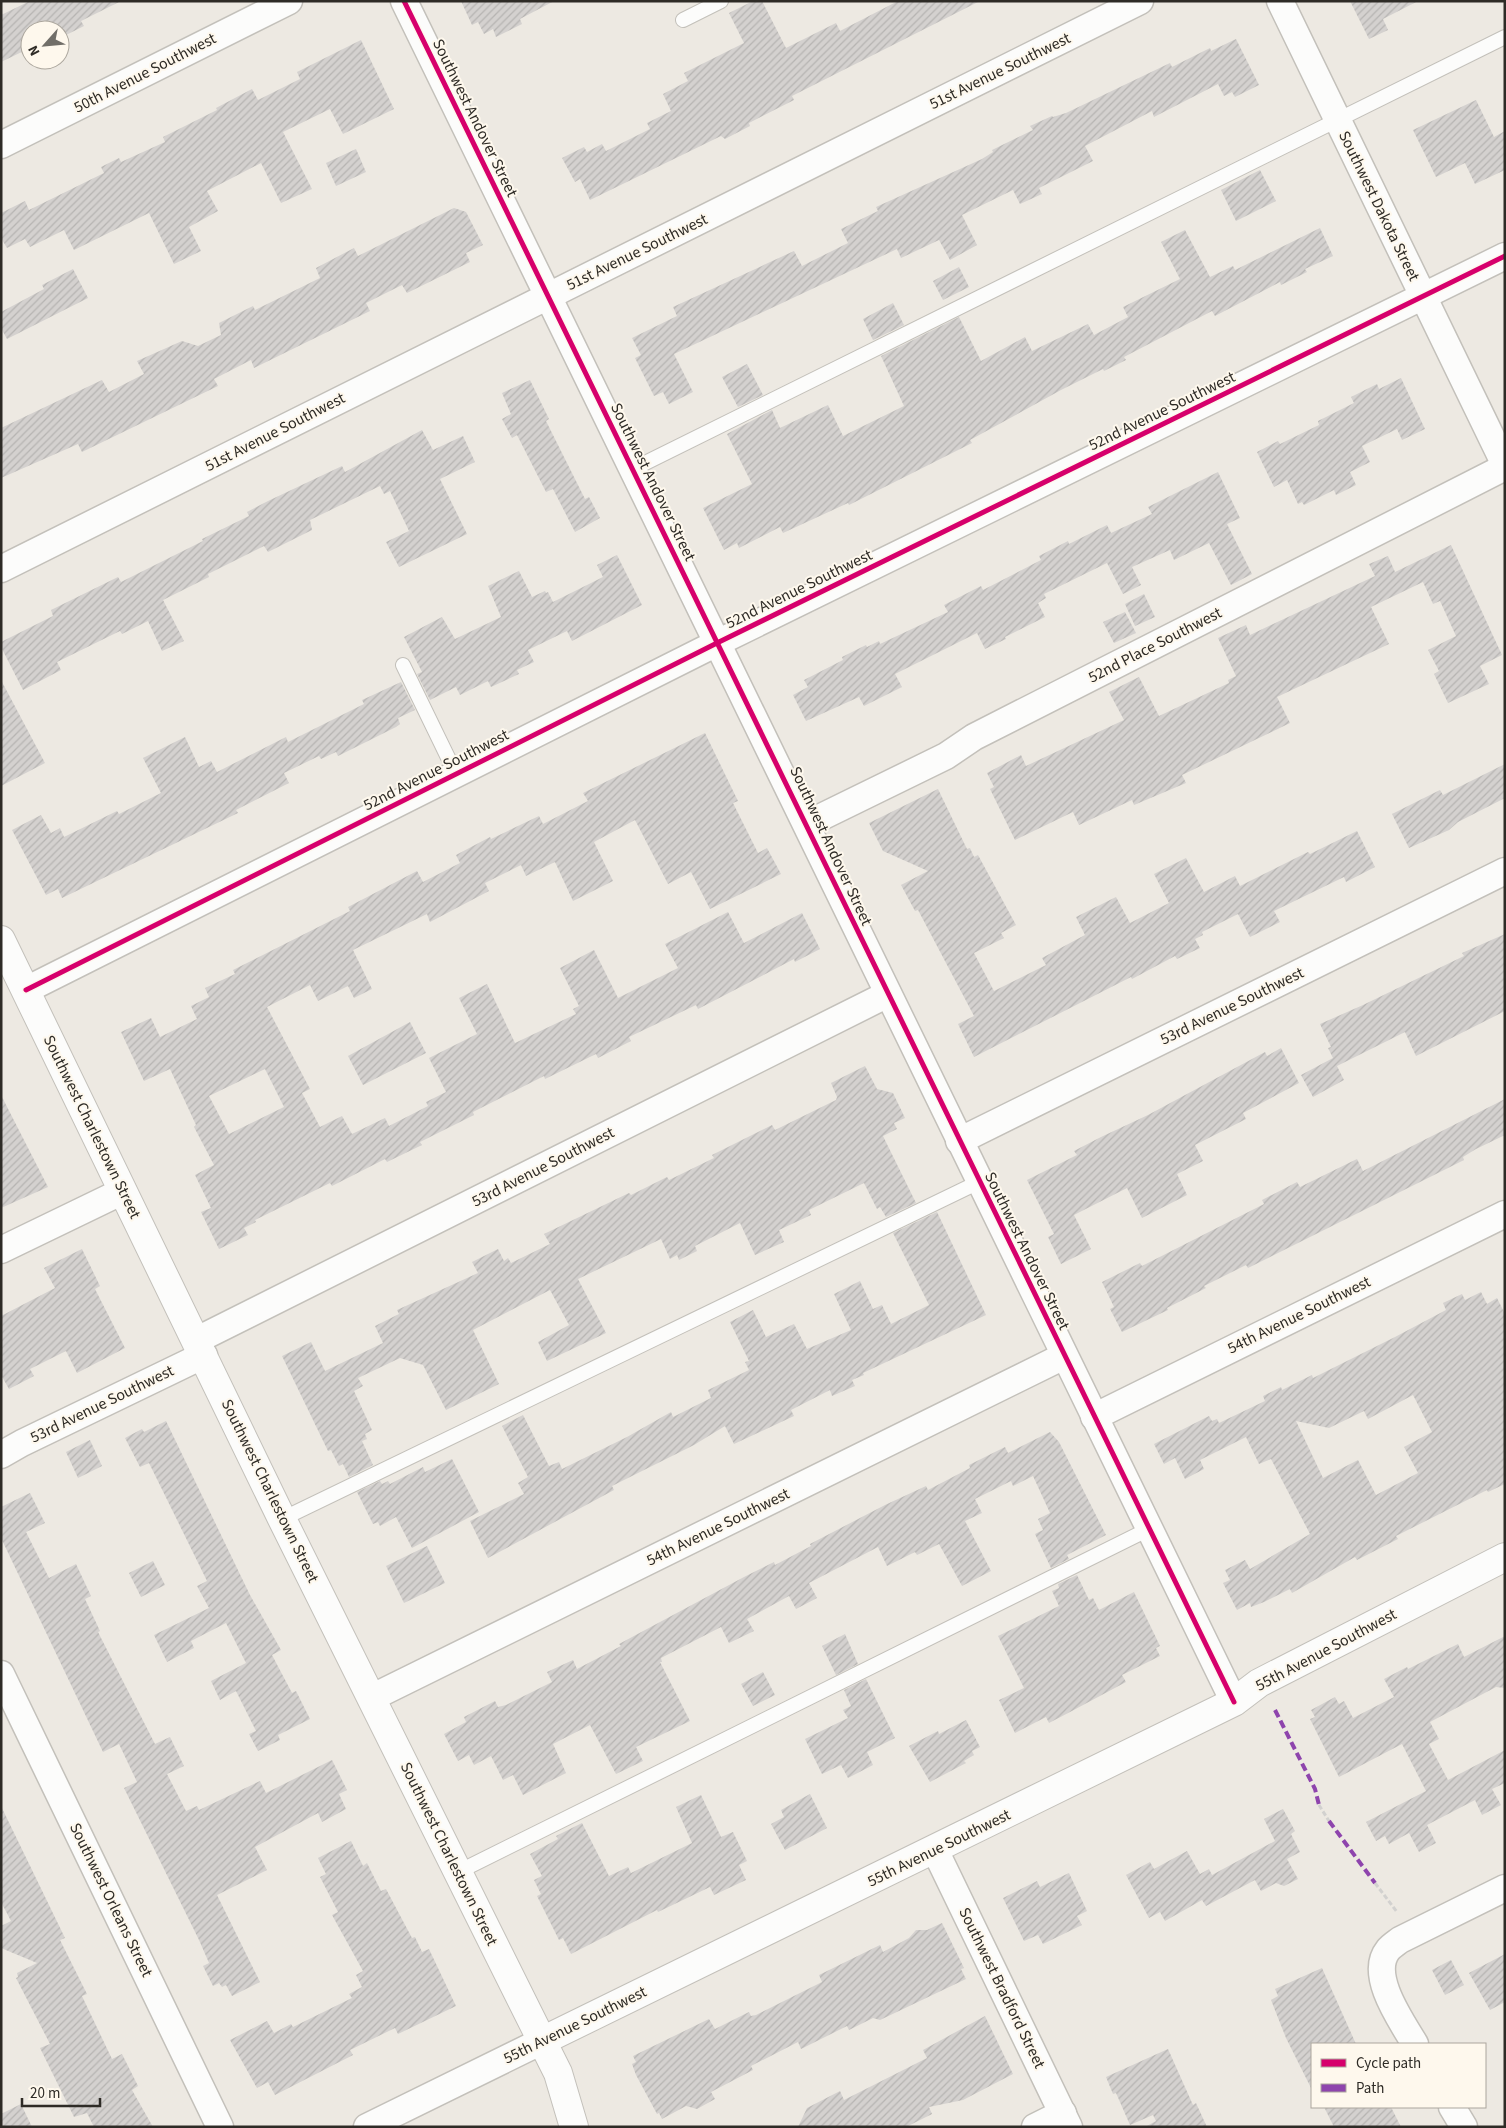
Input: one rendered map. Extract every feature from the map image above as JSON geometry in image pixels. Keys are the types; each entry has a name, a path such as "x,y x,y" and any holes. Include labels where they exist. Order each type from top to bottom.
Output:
{"street":[{"name":"50th Avenue Southwest","path":"1,145 289,1"},
{"name":"Southwest Andover Street","path":"404,1 719,642 959,1141 1234,1702"},
{"name":"51st Avenue Southwest","path":"1,569 1140,1"},
{"name":"Southwest Dakota Street","path":"1280,1 1505,466"},
{"name":"52nd Avenue Southwest","path":"26,990 719,642 1505,256"},
{"name":"52nd Place Southwest","path":"807,824 946,756 974,738 1505,466"},
{"name":"53rd Avenue Southwest","path":"959,1141 1505,871"},
{"name":"Southwest Charlestown Street","path":"1,940 201,1347 282,1519 542,2041"},
{"name":"53rd Avenue Southwest","path":"1,1456 201,1347 888,994"},
{"path":"1,1250 124,1191"},
{"name":"54th Avenue Southwest","path":"1094,1417 1505,1214"},
{"name":"54th Avenue Southwest","path":"371,1698 1064,1356"},
{"name":"55th Avenue Southwest","path":"367,2127 936,1850 1234,1702 1259,1683 1505,1557"},
{"name":"Southwest Orleans Street","path":"1,1674 220,2127"},
{"name":"Southwest Bradford Street","path":"936,1850 1066,2120"},
{"path":"1414,2043 1390,2002 1381,1966 1387,1950 1400,1940 1505,1888"},
{"path":"542,2041 558,2073 574,2127"},
{"path":"1453,2108 1464,2127"},
{"path":"1035,2127 1066,2120"}],"lane":[{"path":"683,20 721,1"},
{"path":"633,469 1505,36"},
{"path":"403,665 456,774"},
{"path":"282,1519 979,1182"},
{"path":"458,1872 1149,1529"}],"path":[{"path":"1319,1805 1329,1821"},
{"path":"1375,1884 1396,1912"}],"building":[{"path":"30,1 121,1 81,21 84,26 70,33 70,20 20,20 20,53 1,62 1,15"},
{"path":"461,1 554,1 520,19 522,24 496,37 493,29 484,34 478,22 472,25"},
{"path":"753,1 762,1 786,48 836,23 840,31 898,1 980,1 792,96 794,100 749,123 750,126 725,139 721,136 590,200 580,179 575,182 562,158 584,147 587,152 602,144 606,151 650,129 647,123 671,111 663,94 688,81 684,73 744,43 729,13"},
{"path":"1350,1 1418,1 1383,19 1388,30 1369,39"},
{"path":"1236,39 1259,85 1235,97 1232,92 1224,96 1218,84 1154,117 1152,111 1085,146 1093,161 1039,188 1042,194 1020,204 1013,190 962,215 977,245 950,260 939,240 901,258 897,249 674,354 693,392 669,404 663,392 654,396 635,358 641,355 632,338 677,316 673,307 794,251 802,266 848,243 841,229 878,211 876,207 982,159 993,152 992,150 1033,130 1030,126 1052,116 1066,113 1170,63 1172,67 1210,48 1211,51"},
{"path":"361,40 394,109 343,134 330,109 283,132 312,189 281,203 261,163 207,191 218,211 189,227 201,251 174,264 149,213 74,250 64,230 30,247 25,239 7,248 1,238 1,213 25,201 29,210 104,173 101,167 119,158 121,162 165,142 163,137 217,110 216,108 252,89 258,100 300,79 297,72"},
{"path":"1476,100 1494,137 1505,131 1505,170 1475,184 1465,163 1436,177 1413,130"},
{"path":"356,149 366,172 336,186 326,163"},
{"path":"1260,170 1276,201 1236,221 1221,190"},
{"path":"454,208 466,212 483,245 466,253 470,262 407,293 402,285 366,303 370,311 254,368 251,360 214,379 218,386 82,452 78,444 1,478 1,428 102,380 109,392 144,374 137,361 182,341 198,346 221,335 219,323 253,306 255,310 320,278 316,268 354,248 358,256"},
{"path":"1320,228 1333,256 1305,269 1307,272 1281,285 1280,282 1215,316 1212,311 1124,357 1126,360 1061,390 970,440 972,443 849,505 848,503 783,533 780,527 739,548 737,543 724,550 703,508 752,484 727,434 772,410 780,428 828,405 843,436 904,406 881,356 959,317 981,361 1025,337 1032,351 1088,324 1094,335 1128,317 1123,307 1180,279 1161,242 1185,230 1210,277 1233,266 1235,270"},
{"path":"959,267 969,287 943,300 933,281"},
{"path":"73,269 88,298 7,339 1,328 1,312 44,289 42,285"},
{"path":"893,303 904,325 873,340 863,319"},
{"path":"747,364 763,395 738,407 722,377"},
{"path":"1401,378 1425,429 1402,440 1397,429 1362,446 1370,462 1350,472 1356,485 1336,495 1334,490 1304,505 1302,502 1298,504 1287,480 1274,487 1257,452 1278,441 1280,444 1319,425 1318,421 1354,403 1351,397 1377,384 1379,389"},
{"path":"530,380 549,419 546,421 585,499 589,497 600,518 575,532 553,489 546,492 517,435 512,438 502,419 511,414 502,393"},
{"path":"422,430 433,450 463,436 475,462 440,479 467,534 399,567 386,542 409,531 390,491 384,494 380,486 310,520 312,530 268,552 264,546 208,574 209,577 163,600 184,641 162,651 148,621 122,634 120,631 57,662 61,670 23,690 1,647 1,642 53,616 51,610 118,577 121,582 249,516 247,512 268,501 342,466 345,472"},
{"path":"1218,472 1240,518 1227,524 1252,574 1231,585 1209,543 1174,560 1170,550 1132,567 1141,585 1123,594 1107,563 1044,594 1046,598 1038,603 1045,617 1005,637 1006,639 985,649 977,633 895,674 902,687 864,706 859,697 806,721 793,695 808,687 804,680 843,660 842,657 866,645 867,647 879,641 880,644 948,612 944,605 981,586 983,590 1041,560 1039,556 1068,541 1069,544 1107,525 1111,533 1152,514 1148,507"},
{"path":"1451,545 1502,655 1480,666 1489,684 1448,703 1434,674 1439,671 1428,650 1456,636 1440,601 1433,604 1423,582 1371,607 1389,644 1277,697 1290,723 1182,775 1186,783 1134,805 1132,800 1079,825 1073,812 1015,840 990,789 994,787 987,773 1021,755 1026,766 1124,720 1109,692 1139,677 1159,716 1229,683 1228,680 1236,676 1218,638 1246,625 1250,635 1375,576 1369,564 1388,556 1395,572"},
{"path":"617,555 642,605 572,641 567,631 528,650 534,662 517,670 519,674 491,687 488,681 460,695 456,687 430,700 417,674 422,672 404,637 442,617 455,639 501,617 488,586 519,571 532,597 545,591 546,593 548,592 553,602 603,577 597,565"},
{"path":"1144,594 1155,617 1135,626 1125,604"},
{"path":"1125,612 1136,633 1114,643 1103,622"},
{"path":"1,680 45,763 1,786"},
{"path":"401,682 415,710 398,718 400,724 396,727 338,756 336,752 321,759 319,756 284,773 289,783 236,810 238,813 62,898 58,889 46,895 12,830 41,815 51,833 60,828 64,837 117,811 119,814 161,793 143,758 185,737 199,767 211,761 217,772 286,737 288,742 364,704 362,700"},
{"path":"705,733 738,801 733,803 758,853 767,848 781,874 710,909 691,872 668,884 635,820 594,842 613,881 573,901 555,862 526,876 521,865 485,883 489,891 430,922 427,914 353,950 372,989 354,998 348,986 318,1001 310,985 267,1007 310,1089 302,1093 320,1127 342,1116 352,1134 385,1118 389,1126 428,1106 426,1102 446,1092 429,1058 477,1034 459,998 487,984 515,1043 576,1014 573,1009 579,1006 560,968 594,950 618,998 678,968 665,944 728,912 744,943 802,913 820,949 795,962 794,959 698,1009 696,1005 629,1037 631,1041 598,1058 596,1054 545,1079 544,1076 473,1112 474,1115 420,1142 422,1145 387,1162 385,1159 332,1186 330,1183 255,1220 256,1222 244,1228 248,1235 219,1249 201,1212 211,1208 195,1175 214,1165 194,1127 196,1125 170,1069 144,1081 121,1032 151,1018 160,1037 197,1019 191,1006 209,997 205,988 235,974 233,970 350,911 348,907 417,871 423,882 460,863 456,855 490,837 491,839 539,816 543,824 588,801 583,793","holes":["265,1069 284,1107 229,1134 209,1096"]},
{"path":"1505,764 1505,798 1458,822 1449,830 1409,848 1392,814 1440,790 1443,795"},
{"path":"938,789 967,849 970,848 974,857 978,855 1016,925 1001,933 1004,938 974,953 994,991 1046,965 1042,958 1085,935 1076,917 1116,897 1130,923 1169,903 1154,874 1186,858 1204,892 1235,876 1240,886 1308,852 1310,854 1357,831 1375,867 1346,882 1344,877 1274,911 1280,922 1250,937 1238,914 1202,932 1203,935 1195,939 1200,948 1177,959 1175,956 1132,979 1131,977 974,1057 958,1024 974,1016 918,910 915,911 901,885 928,871 883,851 869,823"},
{"path":"1505,934 1505,1011 1416,1056 1405,1032 1337,1066 1344,1080 1313,1097 1301,1075 1333,1058 1328,1048 1331,1047 1320,1024 1464,956 1462,953"},
{"path":"410,1022 426,1053 363,1085 348,1056"},
{"path":"1281,1048 1299,1083 1243,1113 1246,1119 1195,1145 1203,1161 1177,1174 1187,1195 1142,1218 1127,1188 1074,1215 1091,1249 1061,1264 1048,1237 1054,1234 1027,1180 1077,1155 1074,1151 1148,1115 1265,1052 1267,1056"},
{"path":"865,1066 877,1089 893,1093 905,1118 894,1123 897,1129 883,1136 916,1203 886,1217 880,1207 877,1209 864,1183 809,1210 811,1215 779,1230 784,1242 755,1255 740,1223 695,1246 697,1251 679,1260 677,1255 670,1259 661,1239 578,1279 606,1333 547,1361 538,1342 569,1325 550,1290 473,1330 499,1384 446,1410 423,1365 400,1358 358,1378 363,1386 354,1391 372,1430 365,1434 367,1439 362,1441 373,1465 349,1477 343,1464 339,1466 331,1450 328,1451 282,1356 311,1342 325,1371 383,1343 375,1326 399,1314 397,1310 478,1273 472,1262 498,1249 504,1261 508,1258 511,1263 550,1244 544,1234 629,1193 631,1195 667,1177 669,1180 714,1158 712,1155 772,1125 775,1130 836,1100 837,1097 831,1083"},
{"path":"1,1095 48,1187 1,1208"},
{"path":"1505,1099 1505,1135 1476,1149 1463,1157 1464,1160 1248,1268 1246,1265 1204,1286 1206,1288 1167,1308 1168,1310 1122,1332 1110,1309 1114,1307 1102,1282 1140,1263 1142,1266 1264,1204 1262,1200 1297,1182 1300,1187 1357,1159 1363,1171"},
{"path":"937,1212 986,1315 863,1373 864,1375 852,1380 855,1386 832,1396 830,1390 791,1410 794,1416 734,1444 725,1426 694,1445 612,1486 614,1490 488,1558 470,1521 524,1494 518,1483 528,1477 502,1426 523,1415 549,1466 559,1462 562,1469 627,1437 671,1412 673,1417 711,1398 708,1390 749,1370 745,1362 749,1361 730,1322 753,1310 766,1337 794,1324 807,1349 851,1330 834,1294 860,1281 873,1309 882,1305 891,1324 929,1305 893,1233"},
{"path":"82,1249 100,1286 95,1289 125,1348 77,1373 66,1351 30,1369 34,1376 9,1389 1,1375 1,1316 55,1288 44,1268"},
{"path":"1481,1292 1487,1304 1497,1298 1505,1314 1505,1484 1488,1492 1487,1490 1396,1536 1398,1539 1357,1560 1355,1557 1292,1593 1290,1589 1264,1602 1251,1607 1250,1603 1237,1610 1223,1583 1230,1580 1225,1570 1245,1560 1250,1569 1310,1534 1271,1459 1259,1464 1246,1437 1200,1460 1204,1469 1185,1479 1175,1458 1164,1464 1154,1444 1209,1416 1212,1421 1217,1419 1219,1423 1265,1401 1263,1396 1281,1387 1282,1390 1312,1375 1313,1378 1446,1310 1443,1303 1462,1294 1465,1300","holes":["1413,1395 1432,1432 1404,1447 1418,1473 1376,1495 1358,1460 1323,1478 1296,1421 1329,1428 1364,1411 1368,1419"]},
{"path":"166,1421 250,1595 281,1650 272,1655 292,1693 296,1691 310,1719 278,1735 280,1740 258,1751 249,1734 256,1731 236,1691 220,1700 211,1681 246,1663 226,1623 191,1641 194,1648 167,1662 154,1635 209,1608 197,1586 207,1581 149,1463 140,1467 125,1438 142,1429 144,1432"},
{"path":"1050,1432 1059,1442 1106,1535 1067,1555 1069,1559 1051,1568 1035,1534 1043,1530 1038,1519 1050,1513 1033,1476 1013,1486 1011,1481 975,1499 982,1513 965,1521 991,1571 962,1586 939,1544 917,1555 915,1552 887,1566 878,1547 809,1583 817,1598 796,1609 789,1596 747,1619 754,1631 729,1643 721,1627 661,1658 662,1662 660,1662 690,1721 636,1747 643,1761 616,1774 590,1725 553,1744 566,1773 523,1795 513,1775 503,1780 491,1756 474,1765 469,1755 458,1761 444,1734 466,1722 464,1717 495,1701 498,1707 506,1705 552,1682 547,1672 573,1660 577,1669 621,1646 619,1644 744,1577 774,1562 775,1565 811,1546 810,1544 885,1505 926,1486 928,1490 970,1468 969,1465 1005,1447 1008,1453"},
{"path":"90,1440 102,1466 78,1478 66,1452"},
{"path":"452,1459 479,1512 412,1548 396,1517 380,1526 378,1522 373,1524 357,1492 380,1481 382,1484 388,1481 390,1484 423,1467 425,1472"},
{"path":"30,1493 45,1523 26,1532 49,1578 76,1564 91,1596 85,1599 100,1631 98,1632 155,1744 170,1737 184,1766 167,1774 186,1811 197,1806 199,1810 260,1781 266,1793 332,1760 347,1790 339,1794 346,1809 322,1822 318,1813 255,1847 267,1870 217,1895 260,1982 232,1996 226,1985 222,1987 219,1983 213,1986 203,1966 209,1963 199,1940 124,1788 137,1782 119,1744 103,1752 1,1538 1,1507"},
{"path":"427,1546 445,1583 404,1603 386,1566"},
{"path":"153,1561 165,1585 141,1597 129,1573"},
{"path":"1077,1575 1089,1600 1093,1598 1099,1610 1134,1592 1160,1646 1156,1648 1160,1656 1122,1675 1126,1682 1070,1712 1049,1723 1046,1717 1015,1733 999,1700 1024,1688 998,1636 1059,1606 1052,1591 1059,1588 1058,1584"},
{"path":"845,1634 858,1664 836,1675 822,1646"},
{"path":"1505,1636 1505,1688 1496,1687 1430,1722 1439,1739 1429,1744 1448,1780 1505,1750 1505,1783 1492,1789 1501,1805 1482,1815 1475,1800 1427,1825 1436,1843 1419,1852 1409,1833 1389,1844 1385,1836 1376,1841 1366,1822 1426,1791 1402,1744 1339,1777 1310,1719 1315,1717 1311,1710 1335,1697 1339,1704 1344,1701 1353,1718 1394,1697 1384,1679 1458,1644 1464,1657"},
{"path":"763,1672 775,1695 753,1706 741,1684"},
{"path":"866,1679 895,1738 867,1752 873,1765 848,1778 841,1765 822,1774 805,1739 848,1718 843,1710 851,1706 844,1690"},
{"path":"966,1720 980,1747 972,1751 974,1755 964,1761 966,1763 930,1782 909,1746 938,1731 939,1734"},
{"path":"810,1794 827,1828 785,1850 771,1824 784,1817 781,1810"},
{"path":"701,1795 721,1837 733,1832 747,1861 739,1865 746,1880 714,1895 710,1887 658,1912 657,1910 571,1954 563,1938 559,1940 537,1896 541,1894 534,1880 542,1876 530,1854 558,1839 556,1836 582,1823 609,1876 628,1867 631,1873 692,1843 676,1807"},
{"path":"1,1806 65,1938 60,1940 87,1994 82,1996 112,2059 122,2054 138,2086 132,2090 153,2127 94,2127 87,2113 74,2117 40,2048 50,2044 16,1978 18,1977 17,1973 37,1963 1,1948 1,1926 11,1921 1,1902"},
{"path":"1283,1809 1295,1831 1291,1834 1300,1852 1287,1859 1298,1879 1284,1886 1276,1883 1261,1891 1255,1880 1206,1906 1202,1900 1165,1921 1160,1912 1149,1918 1126,1875 1150,1862 1154,1869 1187,1851 1200,1874 1209,1869 1212,1875 1275,1841 1264,1819"},
{"path":"351,1841 363,1866 367,1863 381,1891 386,1889 412,1938 415,1937 422,1952 429,1949 456,2006 398,2034 395,2028 350,2050 353,2055 275,2095 268,2082 257,2088 230,2040 267,2021 274,2033 291,2024 293,2027 352,1998 349,1994 362,1987 356,1975 363,1971 332,1915 338,1912 320,1877 326,1874 318,1858"},
{"path":"1069,1873 1087,1911 1077,1916 1082,1925 1043,1944 1038,1935 1024,1941 1003,1898 1037,1881 1040,1887"},
{"path":"942,1923 964,1968 961,1969 966,1979 880,2020 873,2018 849,2030 847,2026 801,2049 798,2042 751,2066 753,2070 711,2092 715,2099 697,2109 686,2106 662,2119 659,2113 657,2114 636,2075 632,2064 636,2062 633,2056 709,2019 715,2029 749,2012 751,2016 756,2015 822,1982 819,1975 880,1945 883,1952 909,1938 916,1930 927,1930"},
{"path":"1505,1954 1505,2002 1490,2010 1469,1973"},
{"path":"1451,1960 1464,1985 1445,1995 1432,1970"},
{"path":"1322,1968 1356,2043 1311,2043 1311,2088 1286,2038 1271,2000 1278,1996 1275,1989"},
{"path":"985,2016 1013,2074 963,2100 929,2107 932,2114 906,2127 798,2127 807,2108 840,2091 844,2100 927,2058 923,2050"},
{"path":"1168,2049 1193,2105 1196,2103 1207,2127 1145,2127 1156,2121 1153,2115 1130,2125 1116,2093 1113,2094 1106,2077"},
{"path":"21,2104 32,2127 1,2127 1,2114"},
{"path":"1324,2108 1392,2108 1401,2127 1334,2127"}],"marked path":[{"path":"1275,1710 1315,1789 1319,1805"},
{"path":"1329,1821 1375,1883"}],"cycle path":[{"path":"404,1 1234,1702"},
{"path":"26,990 719,642 1505,256"}]}
